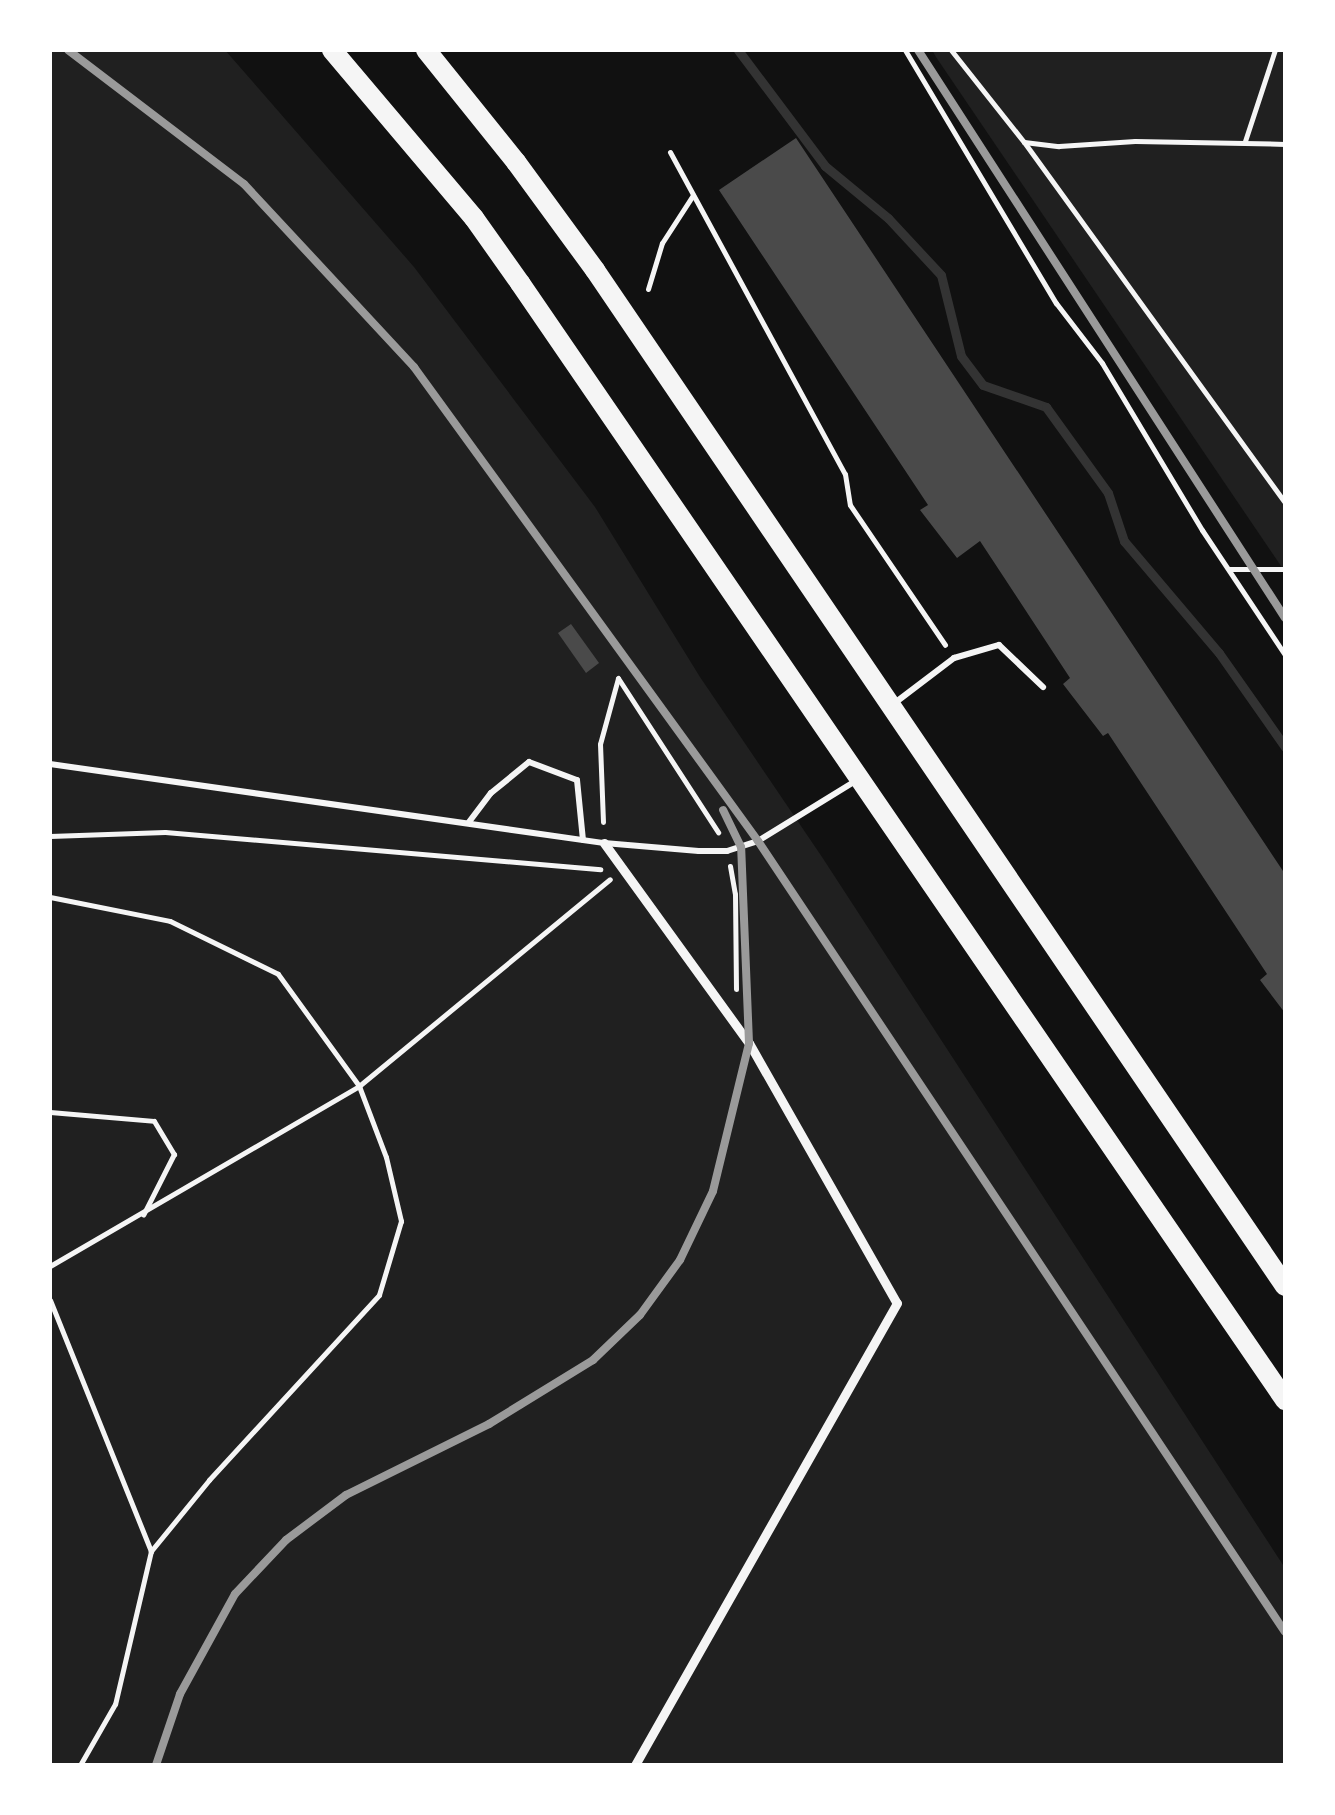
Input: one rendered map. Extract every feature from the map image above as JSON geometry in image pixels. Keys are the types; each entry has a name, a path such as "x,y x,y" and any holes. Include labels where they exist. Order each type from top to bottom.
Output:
{"main road":[{"path":"332,50 474,218 1285,1400"},
{"path":"426,50 516,162 595,270 1285,1286"}],"street":[{"path":"604,843 620,870 743,1032 898,1303 635,1765"}],"lane":[{"path":"891,706 954,658 1000,645 1043,687"},
{"path":"469,822 491,793 529,762 577,780 584,840"},
{"path":"50,764 604,843 727,851 758,840 860,778"}],"path":[{"path":"904,50 1056,303 1102,363 1285,655"},
{"path":"951,50 1024,142 1285,502"},
{"path":"1245,141 1274,50"},
{"path":"1024,142 1059,146 1245,141 1285,144"},
{"path":"670,152 844,474 850,505 954,658"},
{"path":"648,289 662,243 693,195"},
{"path":"1228,569 1285,569"},
{"path":"604,843 600,744 618,678"},
{"path":"50,836 164,832 620,870"},
{"path":"50,1266 359,1086 620,870"},
{"path":"50,897 170,921 278,974 359,1086 386,1158 401,1221 379,1294 208,1480 150,1551 116,1704 80,1765"},
{"path":"50,1112 154,1120 174,1154 142,1215"},
{"path":"50,1300 150,1551"}],"shaded area":[{"path":"50,50 225,50 414,267 595,507 700,677 822,857 1285,1568 1285,1765 50,1765"},
{"path":"932,50 1285,50 1285,572 936,57"}],"building":[{"path":"796,138 1285,874 1285,1013 1260,980 1267,974 1108,733 1103,736 1063,684 1070,678 980,541 957,558 920,510 928,505 719,190"},
{"path":"571,624 599,663 586,673 558,633"}],"waterway":[{"path":"738,50 825,166 888,218 941,275 961,356 983,385 1046,407 1108,493 1124,541 1219,653 1285,747"}],"railway":[{"path":"68,50 244,184 414,367 758,841 1285,1632"},
{"path":"918,50 1285,618"},
{"path":"156,1765 180,1694 235,1594 286,1540 346,1495 489,1424 593,1360 640,1315 680,1260 713,1191 749,1043 741,847 723,810"}]}
